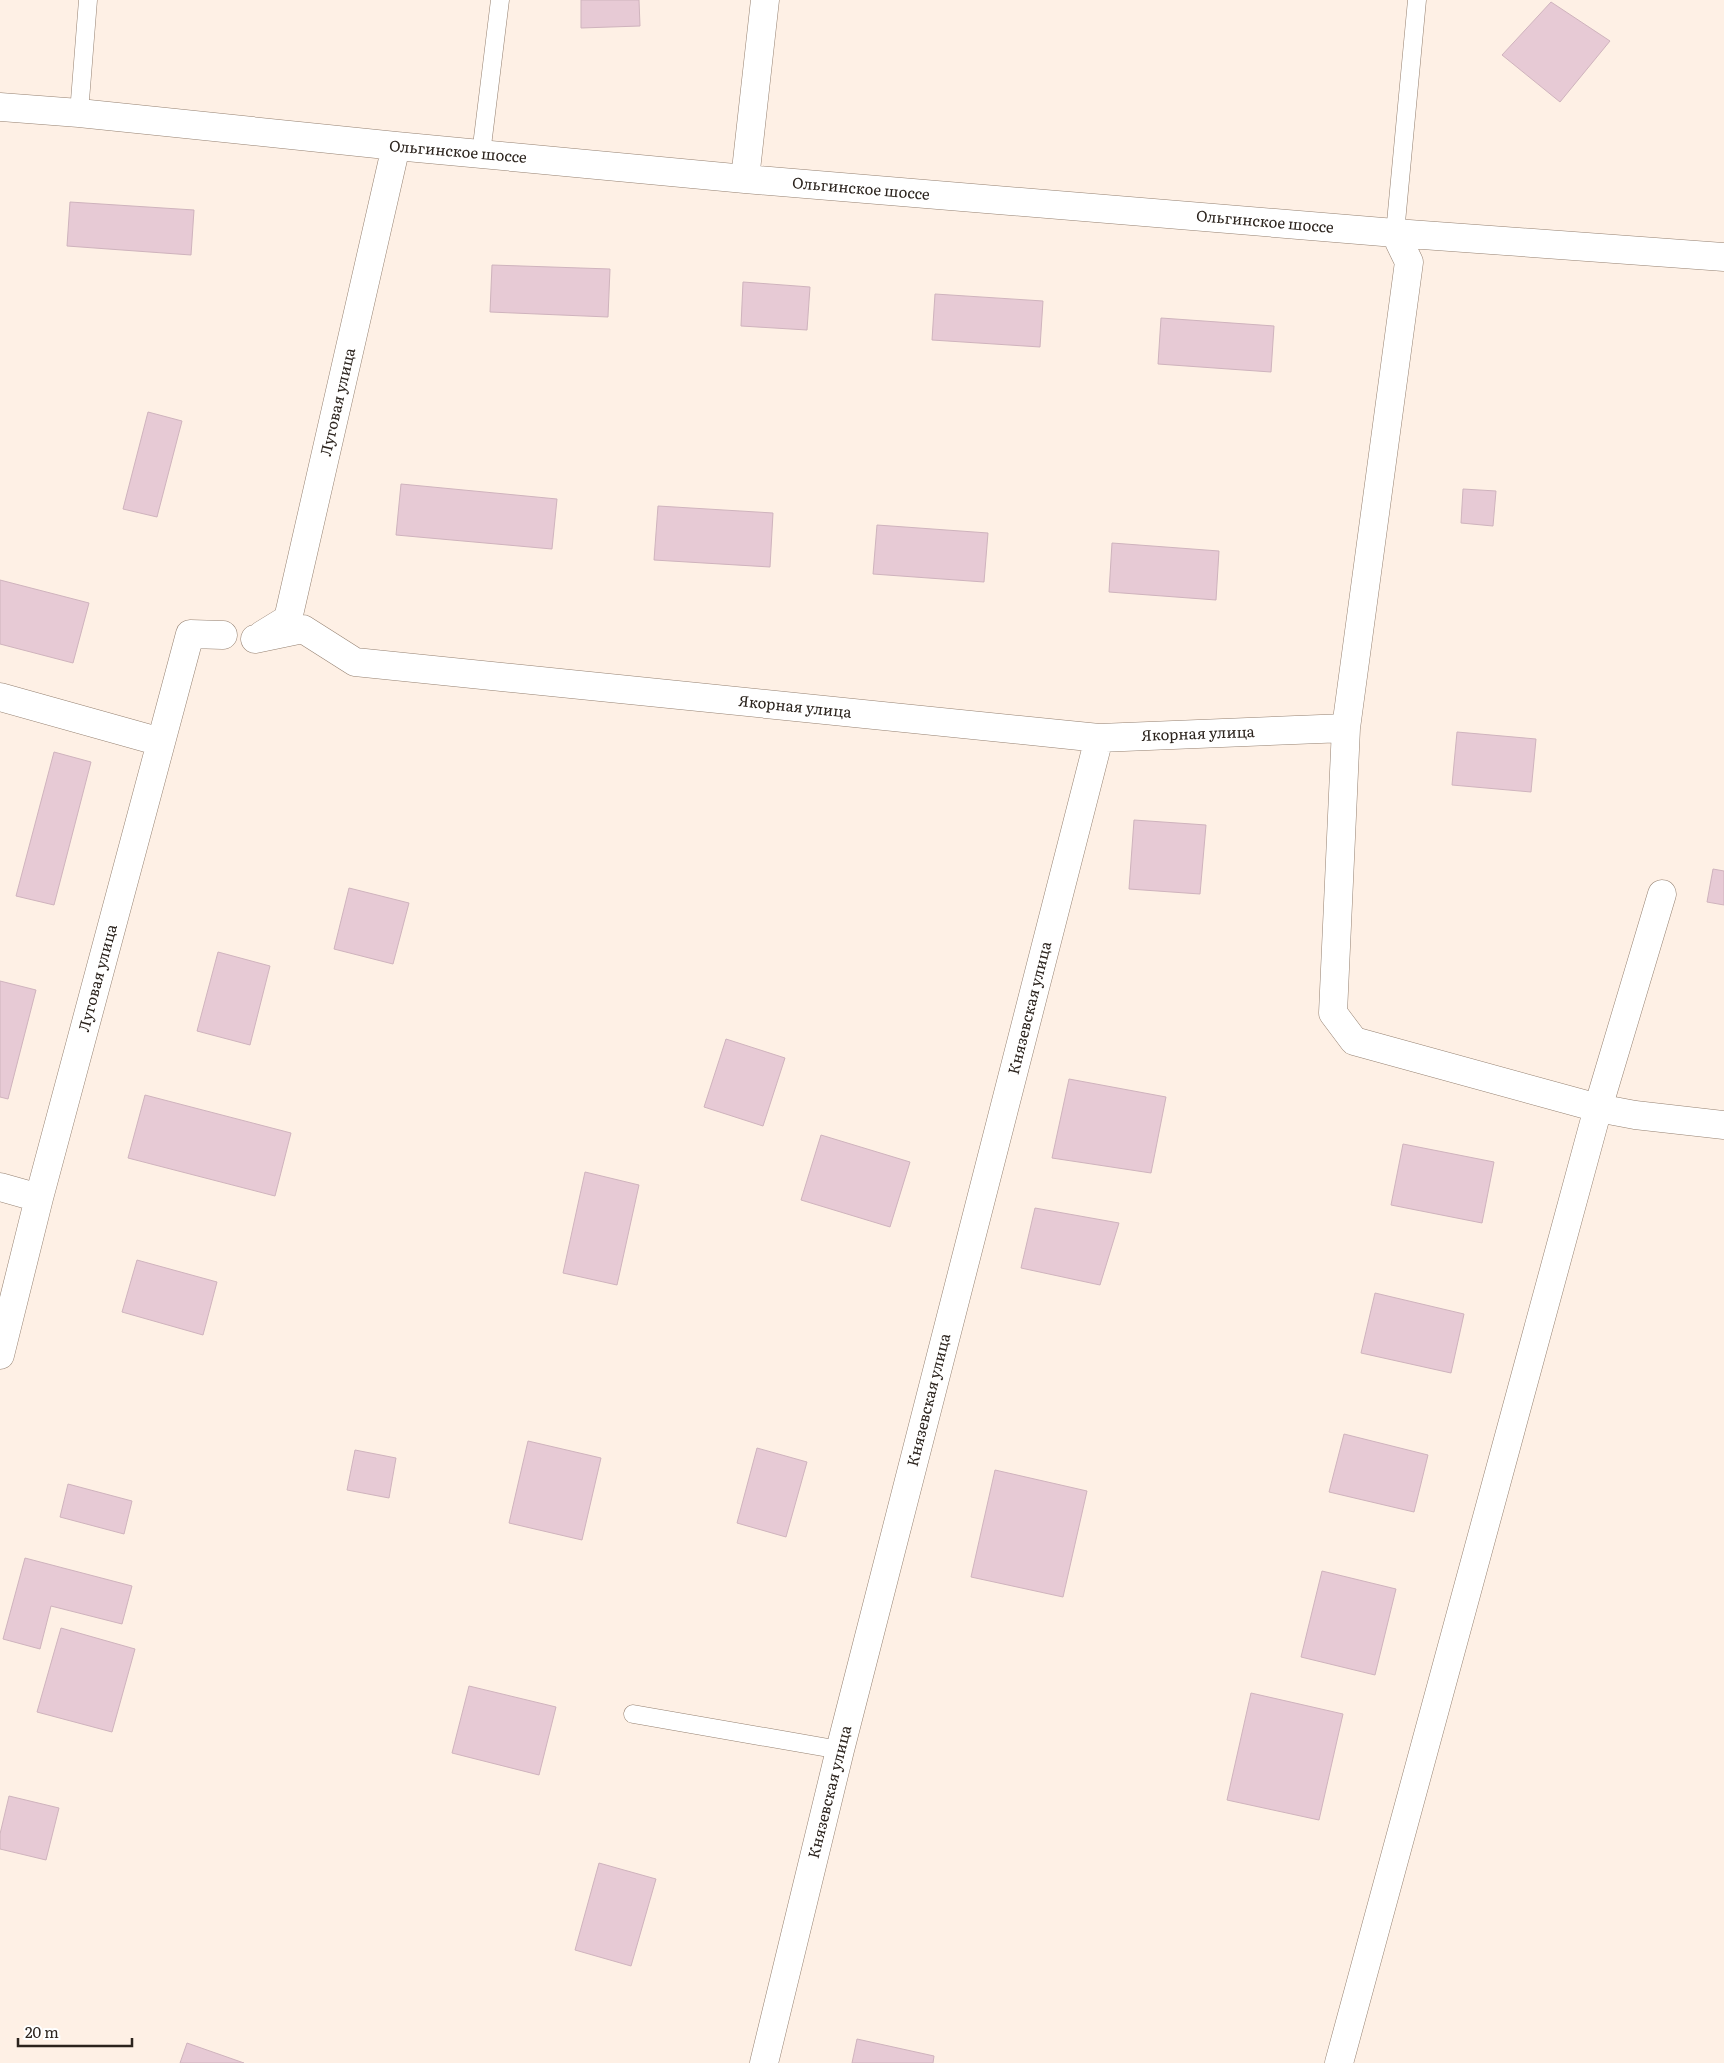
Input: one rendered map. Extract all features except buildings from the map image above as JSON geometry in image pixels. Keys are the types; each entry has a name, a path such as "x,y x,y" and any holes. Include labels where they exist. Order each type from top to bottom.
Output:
{"street":[{"path":"745,180 765,0"},
{"name":"Ольгинское шоссе","path":"0,107 79,113 745,180 1724,258"},
{"name":"Луговая улица","path":"255,639 288,618 396,146"},
{"path":"1395,233 1409,262 1346,728 1333,1013 1354,1041 1598,1108 1635,1115 1724,1124"},
{"name":"Якорная улица","path":"255,639 304,629 355,662 1099,738 1346,728"},
{"name":"Луговая улица","path":"0,1354 39,1198 190,634 224,635"},
{"path":"0,697 161,742"},
{"name":"Князевская улица","path":"764,2063 840,1750 1099,738"},
{"path":"1339,2063 1598,1108 1662,894"},
{"path":"0,1187 39,1198"}],"lane":[{"path":"79,113 88,0"},
{"path":"481,154 500,0"},
{"path":"1395,233 1417,0"},
{"path":"633,1714 840,1750"}]}
